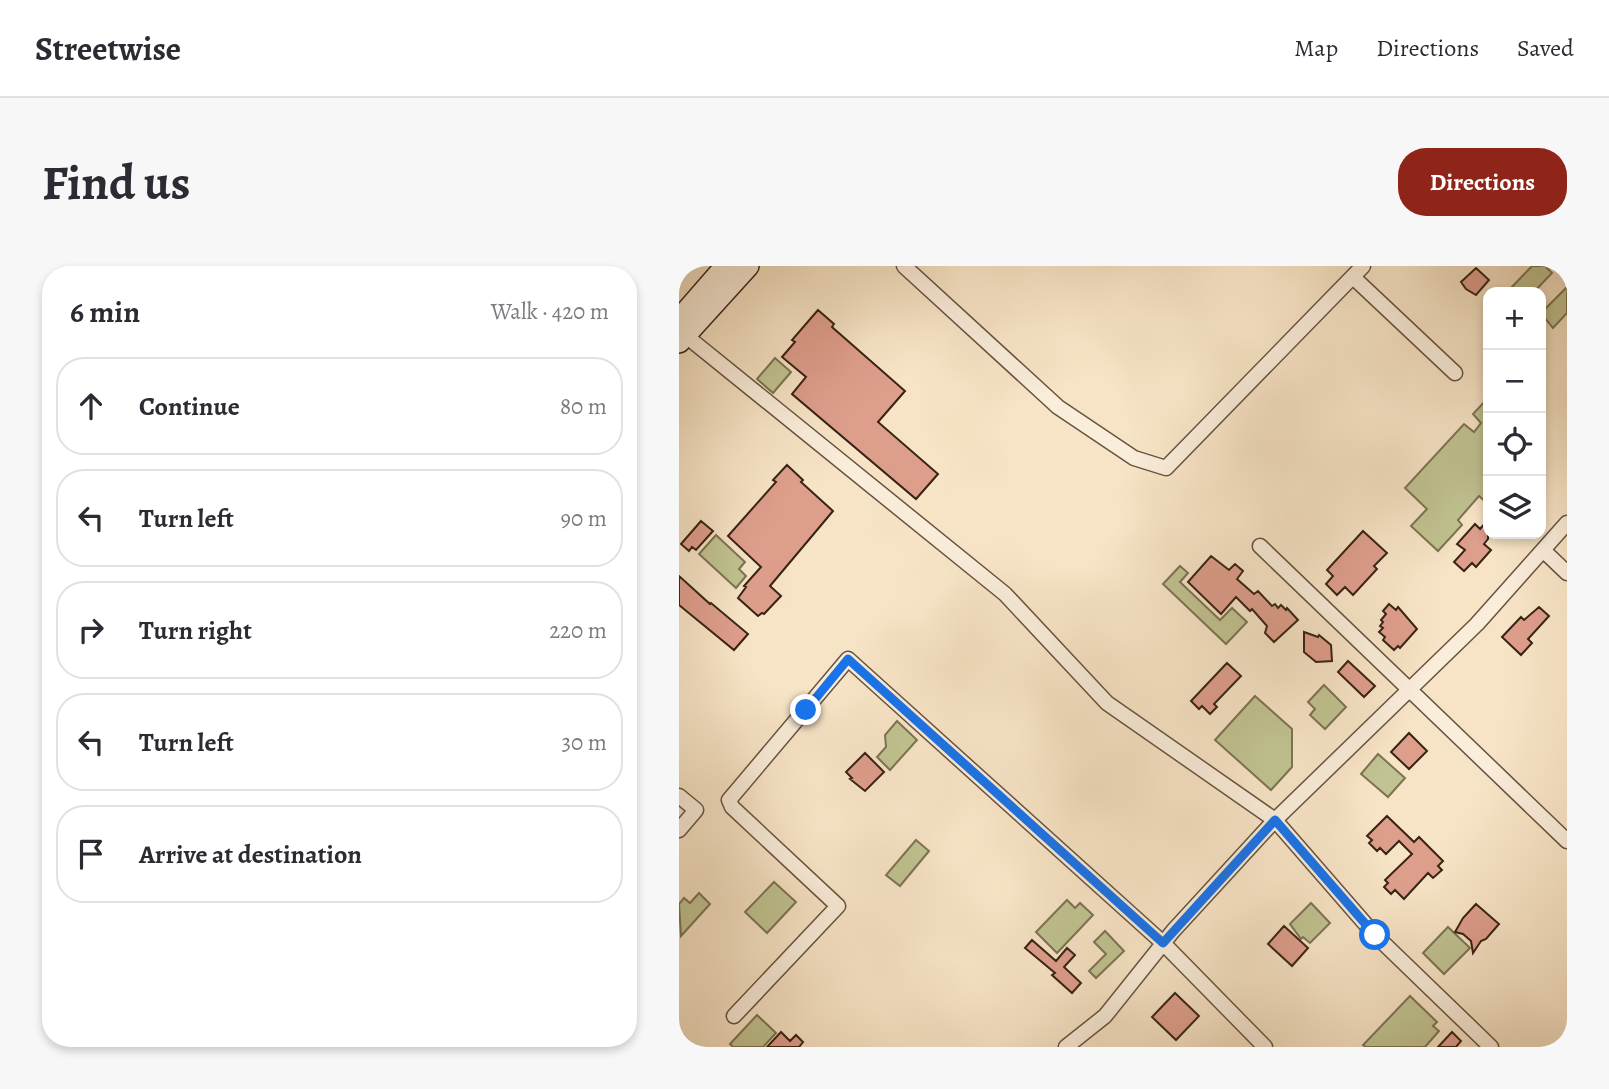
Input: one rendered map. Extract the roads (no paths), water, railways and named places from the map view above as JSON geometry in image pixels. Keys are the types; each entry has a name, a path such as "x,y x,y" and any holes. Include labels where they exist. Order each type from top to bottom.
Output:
{"street":[{"path":"680,332 726,266"},
{"path":"680,332 748,266"},
{"path":"904,266 1058,407 1135,458 1166,468 1358,272 1455,373"},
{"path":"680,332 1005,594 1107,703 1275,820 1375,935 1491,1047"},
{"path":"1066,1047 1105,1016 1163,943 1275,820 1477,624 1567,523"},
{"path":"1260,546 1567,841"},
{"path":"1543,550 1567,573"},
{"path":"734,1016 838,906 732,807 729,800 848,659 1163,943 1265,1047"},
{"path":"679,796 696,810 679,830"}]}
